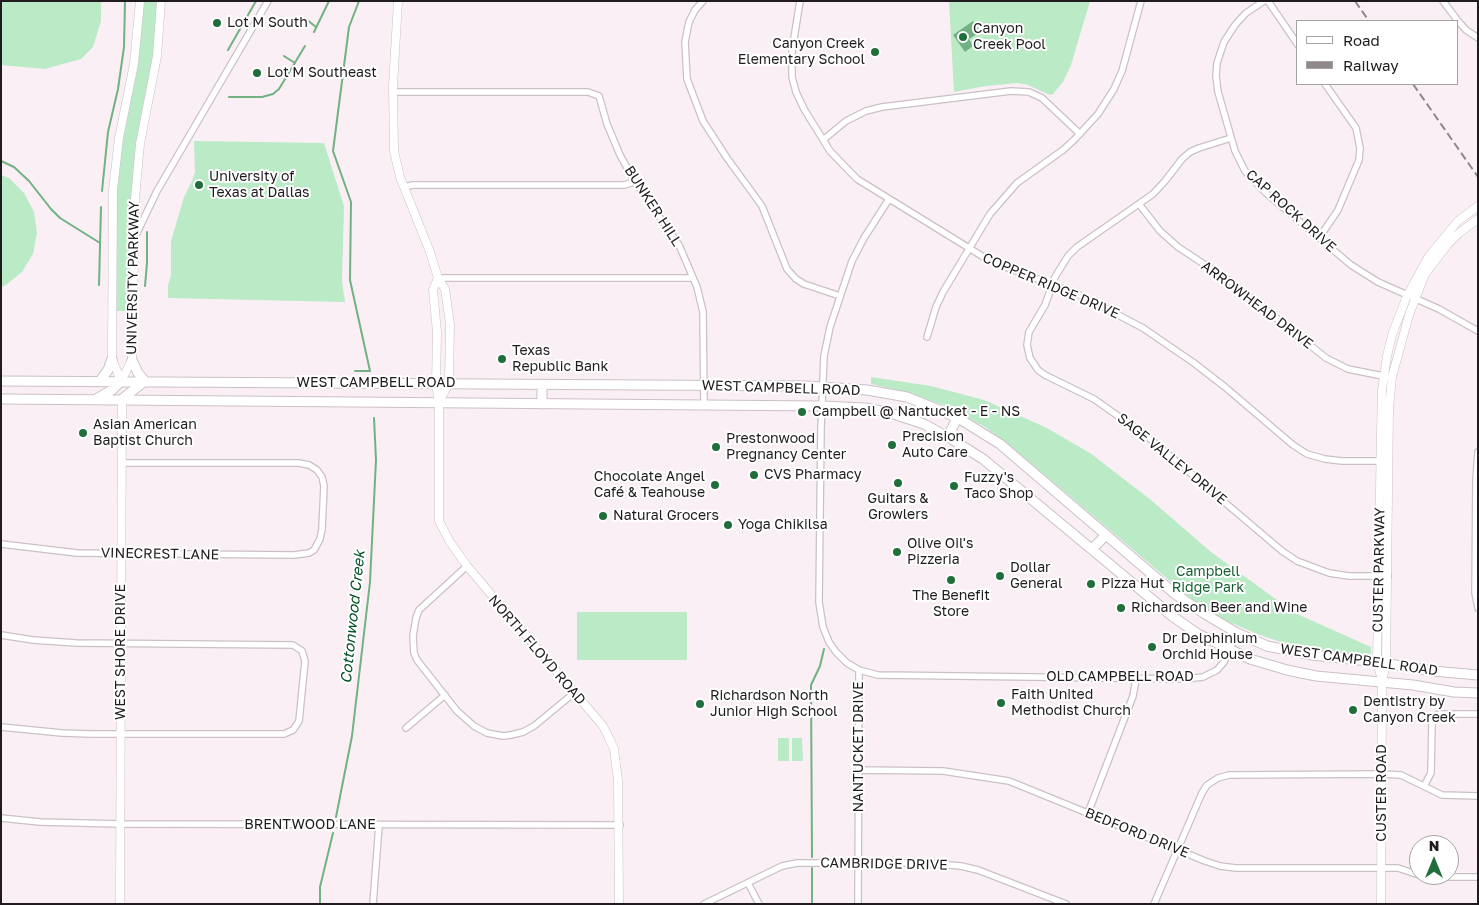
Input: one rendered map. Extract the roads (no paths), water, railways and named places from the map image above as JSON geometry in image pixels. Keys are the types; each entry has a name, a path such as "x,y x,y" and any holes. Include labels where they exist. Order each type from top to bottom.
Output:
{"main road":[{"path":"112,359 108,370 100,381 122,399 145,381 138,373 132,360"},
{"path":"95,400 112,390 121,381 139,399"},
{"name":"WEST CAMPBELL ROAD","path":"1,382 145,381 823,387 867,390 907,397 957,418 1000,444 1175,594 1237,633 1267,646 1336,659 1382,662 1433,671 1478,675"},
{"path":"542,385 542,404"},
{"name":"WEST CAMPBELL ROAD","path":"1,399 842,406 887,412 912,419 948,437 999,471 1172,616 1198,634 1230,650 1262,664 1299,673 1478,694"},
{"path":"948,437 957,418"},
{"path":"1092,549 1106,535"}],"street":[{"name":"UNIVERSITY PARKWAY","path":"121,381 112,359 113,190 119,138 134,64 140,1"},
{"name":"UNIVERSITY PARKWAY","path":"121,381 132,360 133,241 137,168 157,56 161,1"},
{"path":"133,241 158,191 268,1"},
{"name":"NORTH FLOYD ROAD","path":"398,1 392,92 394,151 404,187 430,252 438,278 445,289 450,324 449,384 439,402"},
{"name":"COPPER RIDGE DRIVE","path":"800,1 792,51 792,77 796,92 822,140 857,179 969,249 1000,266 1053,284 1126,318 1158,337 1225,387 1293,445 1307,454 1342,462 1385,461"},
{"path":"927,337 936,307 943,292 990,214 1010,190 1063,150 1080,134 1098,114 1114,89 1122,71 1141,1"},
{"name":"CAP ROCK DRIVE","path":"1264,1 1246,13 1235,25 1224,42 1217,63 1218,92 1231,138 1241,164 1251,178 1358,270 1378,282 1447,314 1478,331"},
{"path":"1268,1 1296,42"},
{"path":"1443,1 1457,20"},
{"path":"700,2 687,29 685,57 690,88 703,121 726,158 762,206 787,269 796,279 804,284 840,296"},
{"path":"1459,22 1466,30 1478,38"},
{"path":"1319,238 1338,210 1358,160 1360,148 1356,128 1326,85"},
{"path":"822,140 852,118 866,111 882,107 1011,91 1029,92 1042,98 1080,134"},
{"name":"BUNKER HILL","path":"392,92 594,93 600,98 616,148 635,182 675,239 684,254 694,278 703,312 704,405"},
{"name":"SAGE VALLEY DRIVE","path":"1231,138 1190,152 1153,194 1077,247 1062,264 1046,304 1029,332 1028,351 1030,358 1038,370 1094,399 1135,427 1282,551 1297,561 1329,573 1349,576 1388,576"},
{"path":"404,187 413,185 624,185 635,182"},
{"name":"NANTUCKET DRIVE","path":"858,904 859,670 842,658 829,642 822,627 820,612 822,406 826,344 840,296 852,261 889,199"},
{"name":"ARROWHEAD DRIVE","path":"1139,204 1160,231 1178,247 1234,284 1326,358 1348,369 1388,377"},
{"name":"CUSTER PARKWAY","path":"1382,682 1379,576 1389,408 1388,377 1403,333 1411,298 1422,268 1438,243 1458,221 1478,206"},
{"name":"CUSTER PARKWAY","path":"1411,298 1441,252 1459,233 1478,218"},
{"path":"438,278 694,278"},
{"name":"NORTH FLOYD ROAD","path":"438,278 433,290 437,332 436,384 439,402 439,521 450,542 467,566 602,726 614,749 618,780 620,825 620,904"},
{"name":"WEST SHORE DRIVE","path":"120,904 122,399"},
{"path":"1478,452 1475,593 1478,608"},
{"name":"CUSTER PARKWAY","path":"1382,662 1388,576 1385,461"},
{"name":"VINECREST LANE","path":"1,544 77,553 294,555 309,553 316,547 320,539 324,486 317,470 309,465 299,463 122,464"},
{"path":"467,566 419,610 414,627 414,653 417,660 457,711 474,726 494,735 503,736 523,732 534,726 574,693"},
{"name":"OLD CAMPBELL ROAD","path":"859,670 878,675 898,676 1185,679 1203,677 1218,670 1230,650 1237,633"},
{"path":"1,635 50,641 121,644 293,645 302,652 306,662 299,721 293,730 284,734 62,733 1,727"},
{"path":"1088,813 1133,696 1136,679"},
{"name":"CUSTER ROAD","path":"1381,904 1382,682"},
{"path":"406,728 445,695"},
{"path":"1424,786 1431,773 1432,722 1434,717 1439,714 1478,714"},
{"name":"BEDFORD DRIVE","path":"859,770 943,771 1009,781 1205,861 1236,868 1398,868 1409,872"},
{"path":"1154,904 1202,792 1207,785 1218,778 1229,775 1401,775 1442,795 1478,796"},
{"name":"BRENTWOOD LANE","path":"1,818 40,822 120,824 620,825"},
{"path":"373,904 379,825"},
{"name":"CAMBRIDGE DRIVE","path":"704,904 790,864 925,863 961,866 978,870 1066,904"},
{"name":"BEDFORD DRIVE","path":"1459,877 1478,877"},
{"path":"748,882 759,904"}],"waterway":[{"path":"102,191 108,132 118,89 124,47 125,1"},
{"path":"228,50 256,1"},
{"path":"314,32 329,1"},
{"name":"Cottonwood Creek","path":"355,371 370,371 350,280 351,202 333,151 349,27 359,1"},
{"path":"306,19 316,27"},
{"path":"229,97 262,97 273,94 279,89 305,46"},
{"path":"284,56 295,63"},
{"path":"1,161 14,167 29,181 60,218 100,243"},
{"path":"99,285 101,207"},
{"path":"145,286 147,232"},
{"name":"Cottonwood Creek","path":"336,817 352,736 370,582 376,460 374,418"},
{"path":"812,857 811,685 820,666 824,649"},
{"name":"Cottonwood Creek","path":"320,904 320,887 333,833"},
{"path":"812,868 812,904"}],"railway":[{"path":"1355,1 1368,20"},
{"path":"1414,85 1478,177"}],"place":[{"name":"Lot M South","path":"217,23"},
{"name":"Canyon Creek Pool","path":"963,37"},
{"name":"Canyon Creek Elementary School","path":"875,52"},
{"name":"Lot M Southeast","path":"257,73"},
{"name":"University of Texas at Dallas","path":"199,185"},
{"name":"Texas Republic Bank","path":"502,359"},
{"name":"Campbell @ Nantucket - E - NS","path":"802,412"},
{"name":"Asian American Baptist Church","path":"83,433"},
{"name":"Precision Auto Care","path":"892,445"},
{"name":"Prestonwood Pregnancy Center","path":"716,447"},
{"name":"CVS Pharmacy","path":"754,475"},
{"name":"Guitars & Growlers","path":"898,483"},
{"name":"Chocolate Angel Café & Teahouse","path":"715,485"},
{"name":"Fuzzy's Taco Shop","path":"954,486"},
{"name":"Natural Grocers","path":"603,516"},
{"name":"Yoga Chikilsa","path":"728,525"},
{"name":"Olive Oil's Pizzeria","path":"897,552"},
{"name":"Dollar General","path":"1000,576"},
{"name":"The Benefit Store","path":"951,580"},
{"name":"Pizza Hut","path":"1091,584"},
{"name":"Richardson Beer and Wine","path":"1121,608"},
{"name":"Dr Delphinium Orchid House","path":"1152,647"},
{"name":"Faith United Methodist Church","path":"1001,703"},
{"name":"Richardson North Junior High School","path":"700,704"},
{"name":"Dentistry by Canyon Creek","path":"1353,710"}],"park label":[{"name":"Campbell Ridge Park","path":"1208,580"}]}
